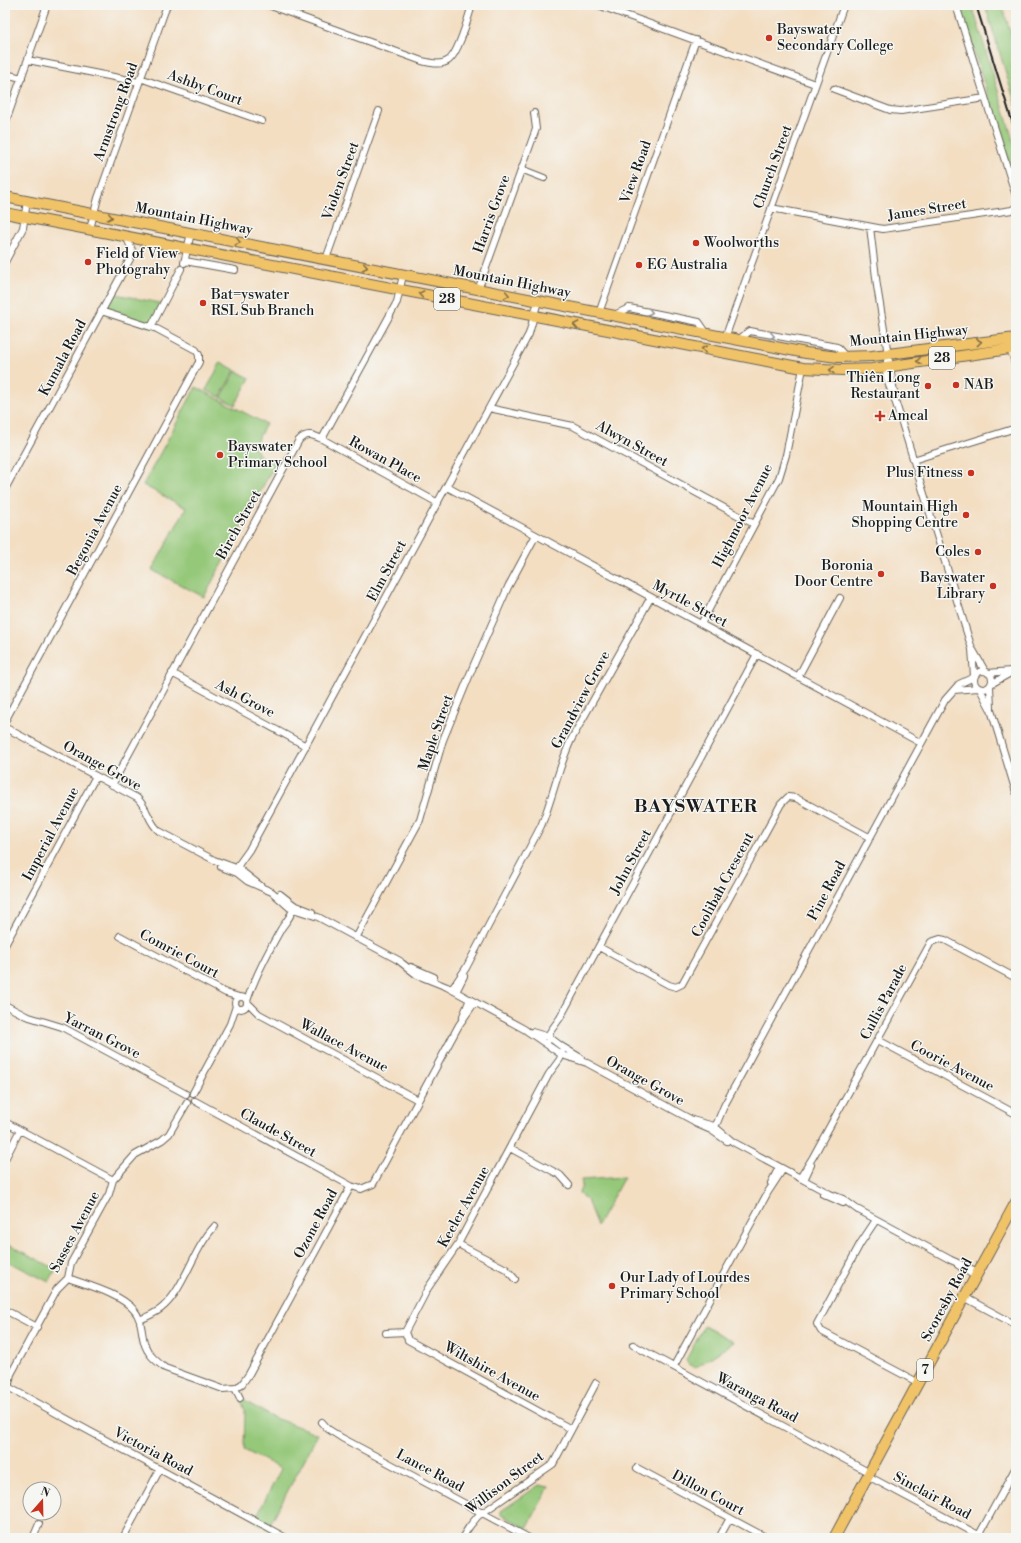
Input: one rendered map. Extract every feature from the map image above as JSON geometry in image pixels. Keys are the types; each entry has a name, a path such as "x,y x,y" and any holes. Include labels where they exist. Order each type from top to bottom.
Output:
{"main road":[{"name":"Mountain Highway","path":"5,197 93,213 737,341 806,353 846,357 888,355 1013,344"},
{"name":"Mountain Highway","path":"5,212 803,368 842,370 887,367 1013,344"},
{"path":"1013,344 1016,364"},
{"name":"Scoresby Road","path":"834,1538 1016,1202"}],"street":[{"path":"5,124 48,5"},
{"name":"Armstrong Road","path":"90,229 93,213 167,5"},
{"path":"268,5 422,61 438,64 449,60 455,53 472,5"},
{"path":"598,5 815,84"},
{"name":"Church Street","path":"725,338 844,5"},
{"path":"956,5 1016,196"},
{"name":"View Road","path":"599,313 696,40"},
{"name":"Ashby Court","path":"28,60 140,80 262,121"},
{"path":"5,74 22,78"},
{"path":"834,89 890,110 901,111 984,98"},
{"name":"Violen Street","path":"326,259 379,111"},
{"name":"Harris Grove","path":"478,290 536,130 534,114"},
{"name":"Harris Grove","path":"521,169 544,178"},
{"path":"5,262 22,230 27,201"},
{"name":"James Street","path":"771,208 883,229 905,227 1012,210 1016,207"},
{"path":"870,227 888,355 887,367 894,397 972,649 974,683 991,710 1016,792"},
{"path":"101,311 151,327 183,266 191,233"},
{"name":"Kumala Road","path":"5,489 130,259 132,250 126,236"},
{"path":"183,266 235,270"},
{"path":"322,439 396,302 403,275"},
{"name":"Elm Street","path":"238,871 529,334 538,301"},
{"name":"Begonia Avenue","path":"5,721 199,365 200,357 196,350 151,327"},
{"name":"Highmoor Avenue","path":"701,624 783,468 803,368"},
{"name":"Alwyn Street","path":"489,408 573,426 754,524"},
{"path":"913,460 1016,428"},
{"name":"Birch Street","path":"112,785 299,440 305,435 310,434 322,439"},
{"name":"Rowan Place","path":"322,439 438,503"},
{"name":"Myrtle Street","path":"447,487 921,743"},
{"name":"Maple Street","path":"356,938 420,820 443,740 466,683 508,586 536,535"},
{"name":"Grandview Grove","path":"452,989 466,968 541,826 549,807 563,757 571,740 651,597"},
{"path":"798,677 840,598"},
{"path":"972,649 991,678 991,710"},
{"name":"John Street","path":"549,1039 757,654"},
{"path":"974,676 977,673 1014,671"},
{"path":"954,690 979,689 990,685 1014,671"},
{"name":"Ash Grove","path":"172,673 306,746"},
{"name":"Pine Road","path":"713,1128 869,837 945,700 959,684 974,676"},
{"path":"5,721 8,724 6,730"},
{"name":"Orange Grove","path":"6,730 96,776 140,801 145,808 150,821 159,831 214,860 223,868 238,871 247,881 284,896 293,908 307,909 318,917 356,938 432,976 472,1001 524,1029 549,1039 561,1052 587,1063 692,1120 699,1126 713,1128 722,1139 733,1142 802,1179 829,1198 858,1210 977,1274"},
{"name":"Imperial Avenue","path":"5,945 96,776"},
{"name":"Coolibah Crescent","path":"599,947 669,985 676,987 682,984 781,804 788,797 796,798 869,837"},
{"path":"193,1093 230,1024 237,1001 253,981 293,908"},
{"name":"Comrie Court","path":"120,936 226,993 237,1001"},
{"name":"Cullis Parade","path":"802,1179 931,942 936,940 945,940 1016,978"},
{"path":"230,1024 247,1002 253,981"},
{"name":"Wallace Avenue","path":"259,1014 247,1002 237,1001 238,1009 259,1014 418,1100"},
{"name":"Ozone Road","path":"235,1388 242,1384 249,1374 351,1186 361,1189 373,1184 472,1001"},
{"name":"Yarran Grove","path":"5,1005 26,1016 62,1027 186,1094"},
{"name":"Coorie Avenue","path":"878,1040 1016,1114"},
{"name":"Keeler Avenue","path":"405,1332 428,1288 458,1244 561,1052"},
{"path":"193,1093 196,1098 195,1101 191,1104 188,1103 184,1099 186,1094 193,1093"},
{"name":"Claude Street","path":"195,1101 351,1186"},
{"name":"Sasses Avenue","path":"6,1389 11,1374 57,1289 68,1278 71,1263 109,1194 113,1180 135,1154 157,1143 169,1134 188,1103"},
{"path":"5,1122 113,1180"},
{"path":"5,1159 20,1130"},
{"path":"510,1148 560,1175 569,1185"},
{"path":"674,1366 781,1168"},
{"path":"874,1219 817,1324 821,1331 919,1383"},
{"path":"140,1320 160,1310 169,1301 204,1238 215,1226"},
{"path":"458,1244 506,1269 515,1279"},
{"path":"68,1278 122,1300 135,1311 140,1320 146,1346 157,1362 165,1368 216,1387 227,1389 235,1388 240,1398"},
{"path":"964,1297 1016,1325"},
{"path":"5,1310 37,1327"},
{"path":"386,1333 405,1332"},
{"name":"Wiltshire Avenue","path":"405,1332 408,1340 571,1429"},
{"name":"Waranga Road","path":"633,1345 674,1366 869,1474"},
{"name":"Willison Street","path":"462,1538 474,1520 482,1513 553,1464 596,1383"},
{"name":"Victoria Road","path":"6,1389 160,1469 286,1538"},
{"name":"Lance Road","path":"322,1422 328,1429 342,1438 529,1538"},
{"path":"981,1537 1016,1467"},
{"name":"Dillon Court","path":"637,1468 767,1538"},
{"path":"123,1538 160,1469"},
{"name":"Sinclair Road","path":"869,1474 981,1537"},
{"path":"719,1538 730,1518"},
{"path":"33,1538 39,1524"}],"green space":[{"path":"959,5 972,5 1016,150 1016,184"},
{"path":"985,5 1002,5 1016,50 1016,106"},
{"path":"111,293 164,304 151,327 101,311"},
{"path":"221,362 235,370 220,397 206,390"},
{"path":"236,371 250,378 235,405 221,398"},
{"path":"196,387 266,424 254,446 260,456 275,464 204,597 152,570 186,508 143,485"},
{"path":"624,1177 597,1226 587,1200 579,1193 582,1185 581,1180"},
{"path":"10,1245 56,1269 49,1282 5,1260 5,1254"},
{"path":"704,1326 734,1342 695,1368 688,1364 686,1360"},
{"path":"240,1398 272,1417 318,1434 268,1528 254,1521 281,1469 244,1450 245,1410"},
{"path":"539,1485 549,1487 527,1528 501,1515 501,1511"}],"railway":[{"path":"976,5 1016,134"}],"place":[{"name":"Bayswater Secondary College","path":"769,38"},
{"name":"Woolworths","path":"696,243"},
{"name":"Field of View Photograhy","path":"88,262"},
{"name":"EG Australia","path":"639,265"},
{"name":"Bat=yswater RSL Sub Branch","path":"203,303"},
{"name":"NAB","path":"956,385"},
{"name":"Thiên Long Restaurant","path":"928,386"},
{"name":"Amcal","path":"880,416"},
{"name":"Bayswater Primary School","path":"220,455"},
{"name":"Plus Fitness","path":"971,473"},
{"name":"Mountain High Shopping Centre","path":"966,515"},
{"name":"Coles","path":"978,552"},
{"name":"Boronia Door Centre","path":"881,574"},
{"name":"Bayswater Library","path":"993,586"},
{"name":"Our Lady of Lourdes Primary School","path":"612,1286"}],"district":[{"name":"BAYSWATER","path":"696,806"}]}
